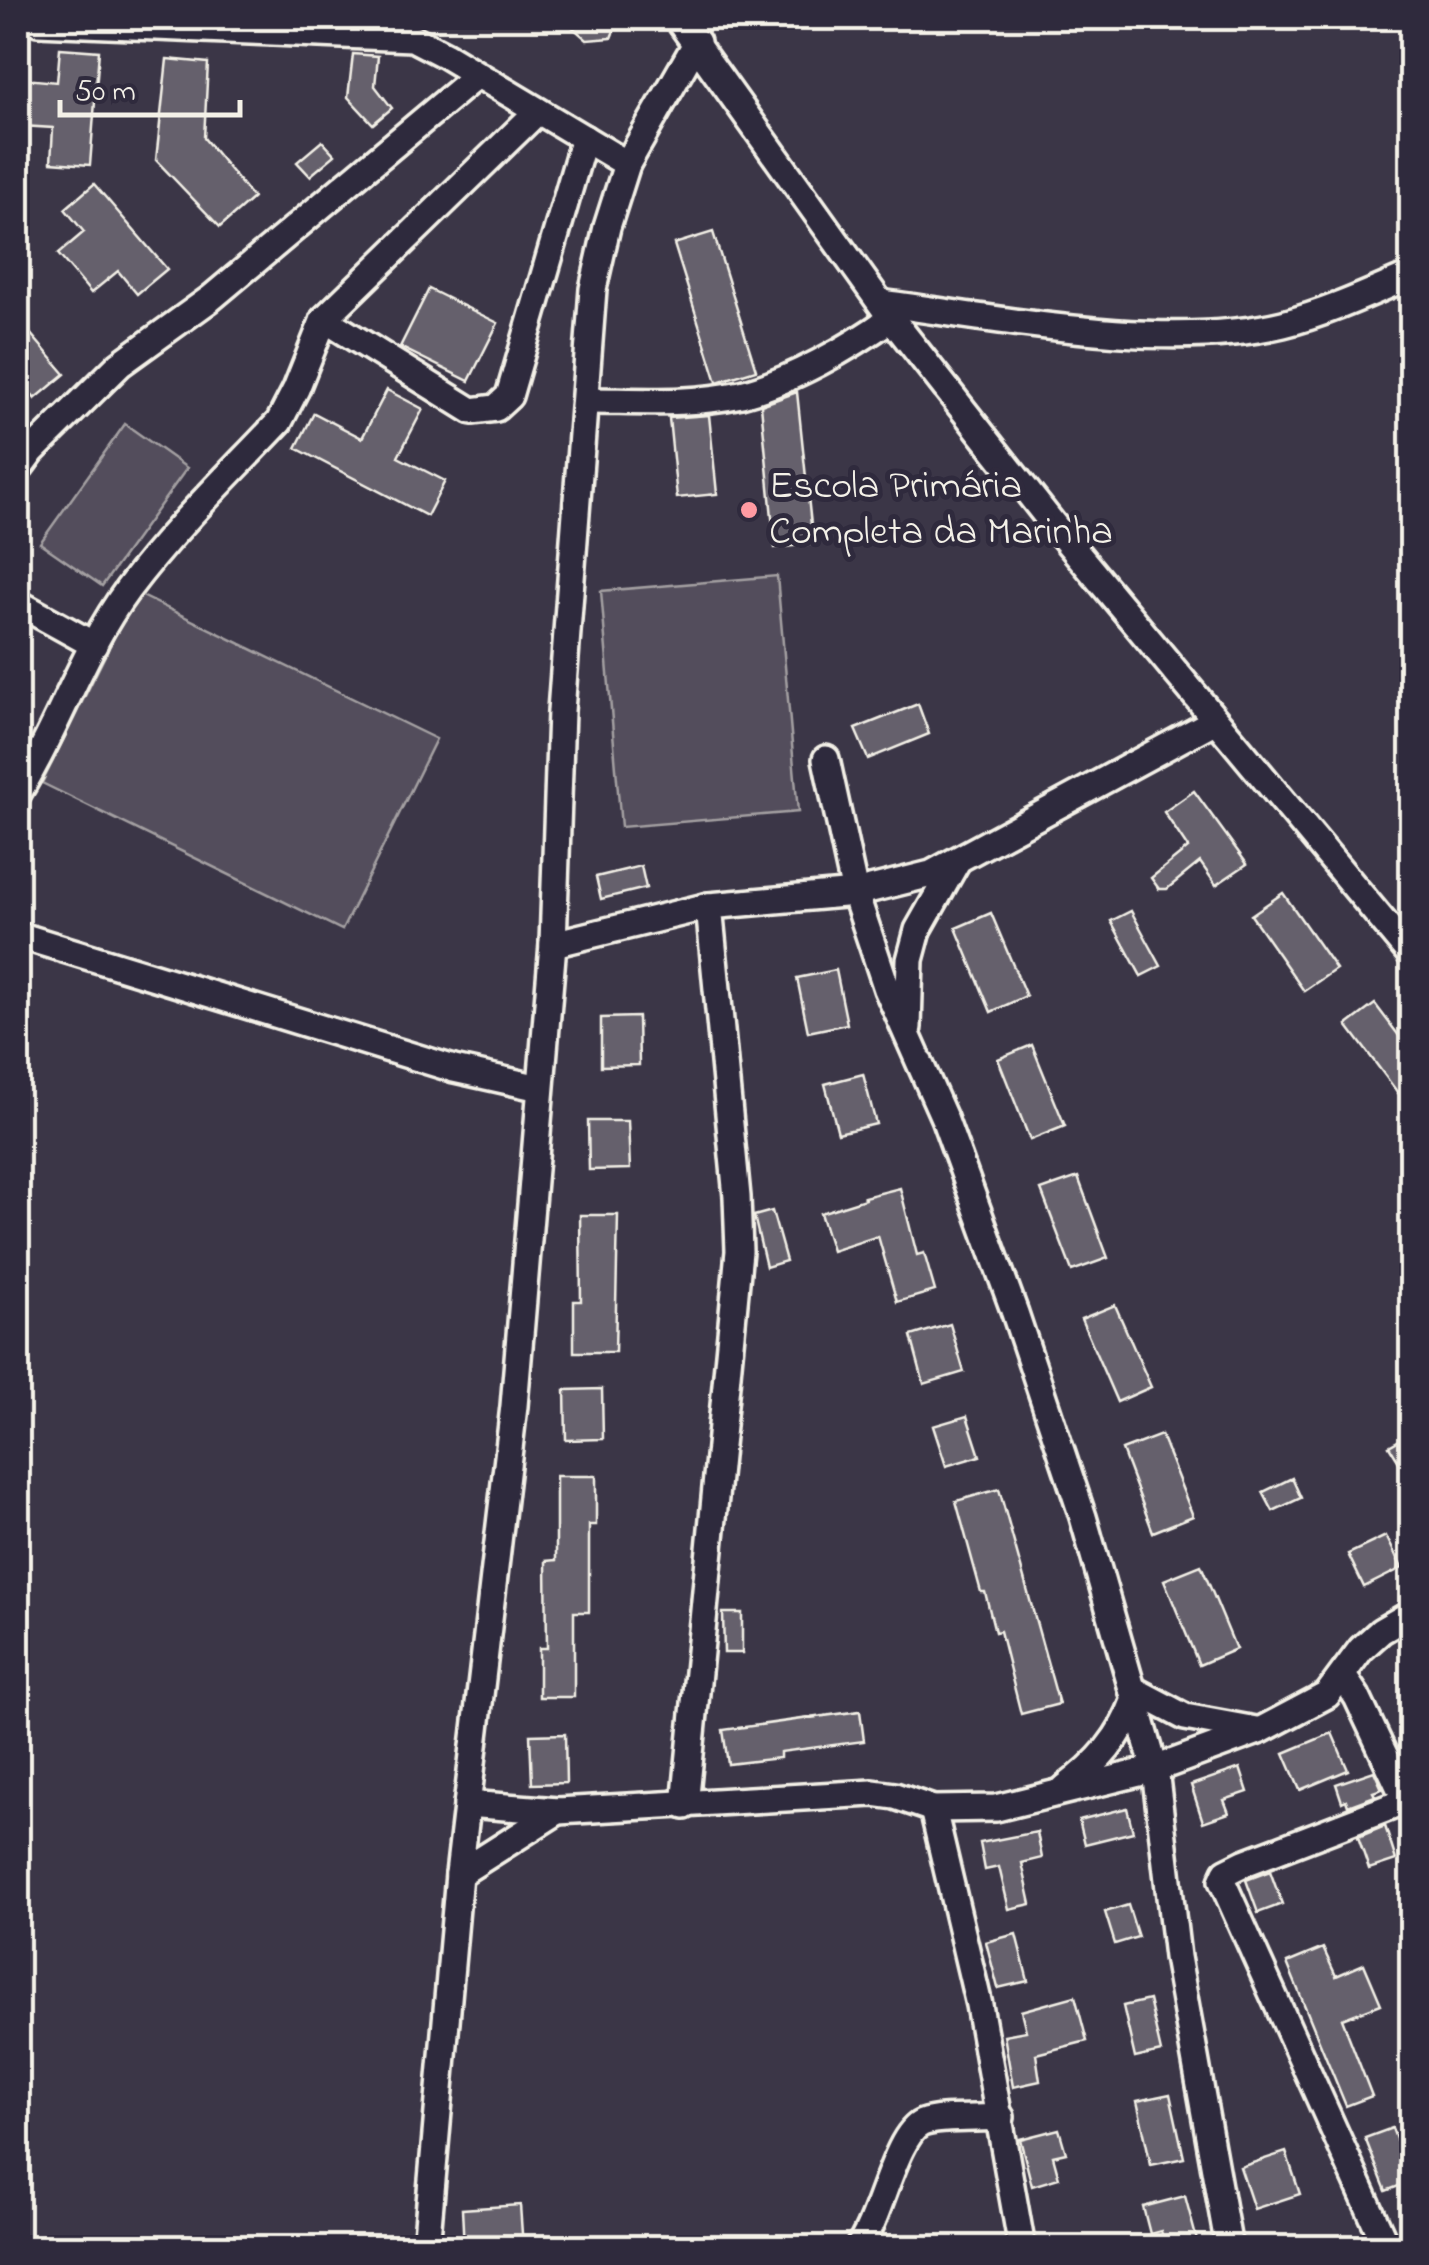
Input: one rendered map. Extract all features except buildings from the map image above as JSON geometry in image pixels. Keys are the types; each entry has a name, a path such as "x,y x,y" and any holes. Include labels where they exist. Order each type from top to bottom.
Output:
{"street":[{"path":"26,18 38,22 412,38 627,164"},
{"path":"677,18 886,311 1056,528 1412,956"},
{"path":"426,2248 459,1874 514,1406 553,944 562,711 593,288 627,164 697,42"},
{"path":"18,470 32,451 120,364 210,299 476,76"},
{"path":"18,792 38,760 94,644 128,589 279,422 324,320 538,111"},
{"path":"324,320 472,411 496,408 509,396 584,138"},
{"path":"886,311 1081,328 1181,334 1231,332 1282,324 1323,312 1412,275"},
{"path":"587,402 698,400 742,394 784,378 863,338 886,311"},
{"path":"18,603 94,644"},
{"path":"553,944 710,906 854,893 931,874 1214,720"},
{"path":"826,758 854,893 888,989 944,1118 1015,1313 1083,1517 1155,1769 1177,1957 1229,2248"},
{"path":"908,1036 910,960 918,930 958,859"},
{"path":"685,1806 739,1238 710,906"},
{"path":"18,935 454,1069 540,1088"},
{"path":"467,1804 558,1811 873,1793 934,1809 996,1808 1155,1769 1260,1730 1328,1695 1361,1649 1381,1631 1412,1614"},
{"path":"1344,1676 1409,1807 1244,1863 1226,1872 1222,1881 1387,2248"},
{"path":"1133,1694 1185,1718 1260,1730"},
{"path":"1052,1796 1094,1766 1104,1754 1128,1716 1133,1694"},
{"path":"934,1809 979,2005 1022,2248"},
{"path":"459,1874 558,1811"},
{"path":"858,2248 883,2199 895,2162 910,2134 921,2124 1001,2118"}],"shaded area":[{"path":"125,424 187,468 102,586 40,543"},
{"path":"777,576 798,812 621,827 601,591"},
{"path":"136,593 436,739 342,930 42,783"}],"place":[{"name":"Escola Primária Completa da Marinha","path":"749,510"}]}
